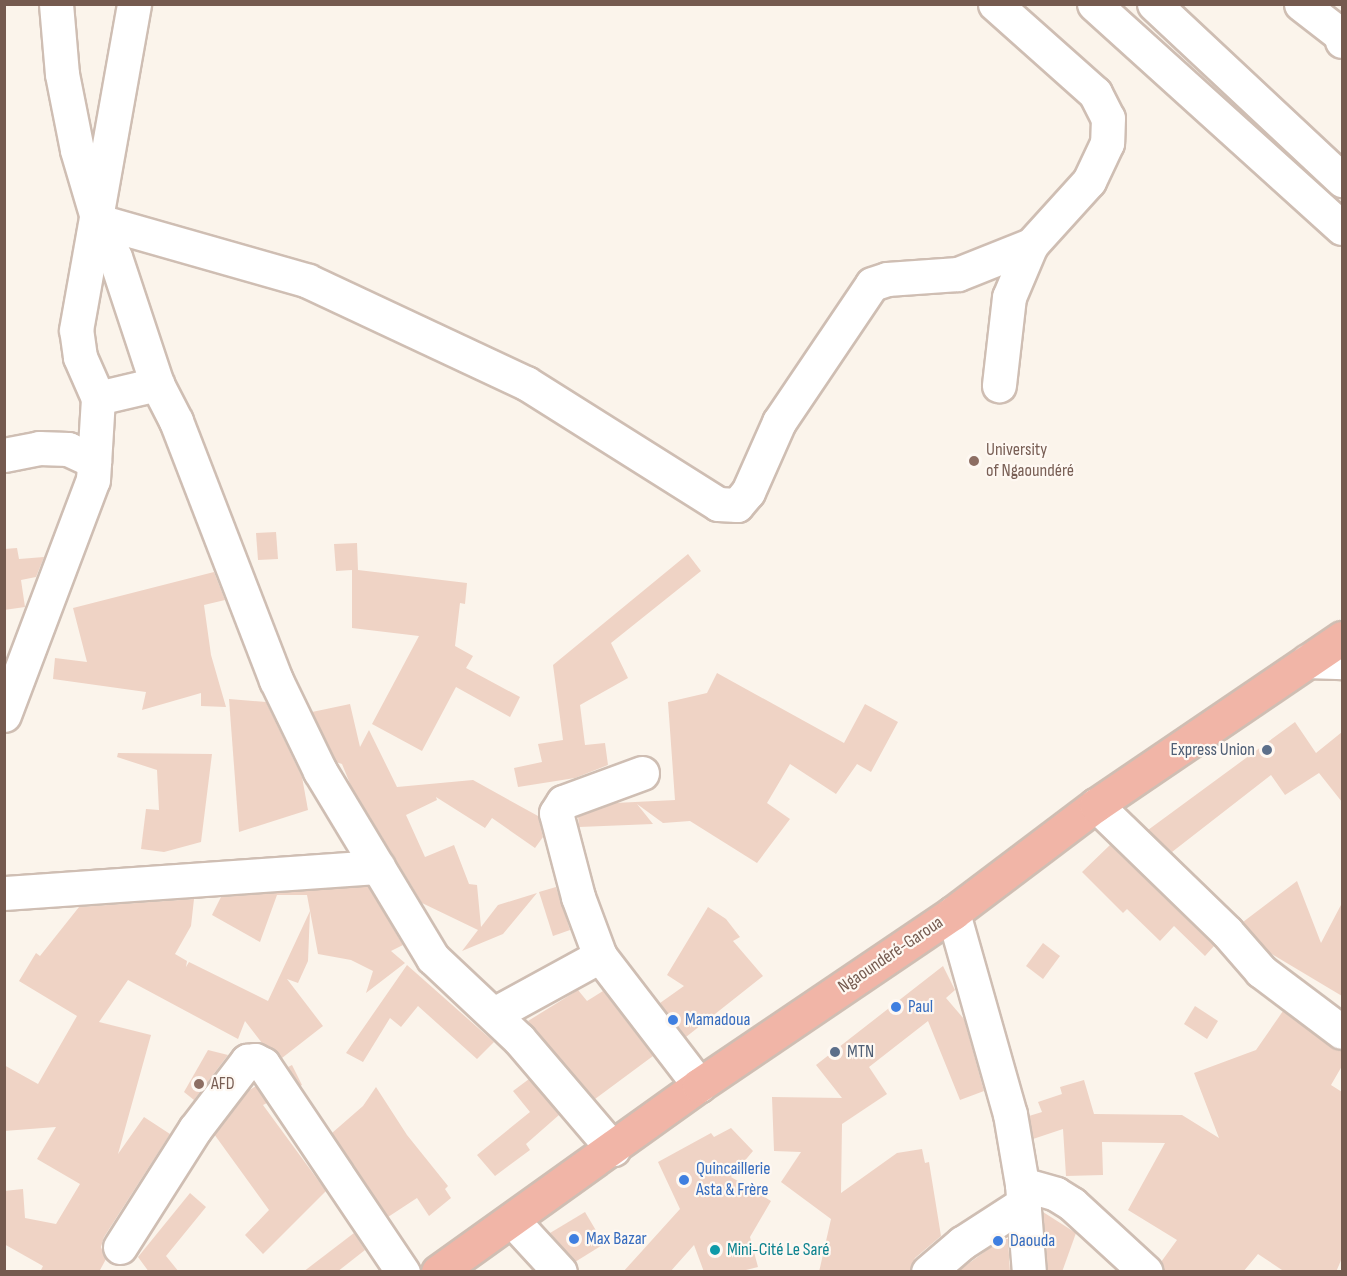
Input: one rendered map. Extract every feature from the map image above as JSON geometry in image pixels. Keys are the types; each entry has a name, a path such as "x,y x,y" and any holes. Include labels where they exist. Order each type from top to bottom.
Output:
{"highway":[{"name":"Ngaoundéré-Garoua","path":"438,1272 513,1221 699,1085 953,913 1096,805 1342,638"}],"street":[{"path":"56,4 62,74 77,150 98,221 115,257 157,384 176,421 276,680 320,771 433,958 494,1014 613,1149"},
{"path":"4,715 88,494 94,461 98,398 80,357 76,330 98,221 116,87 134,4"},
{"path":"995,4 1095,93 1108,118 1107,144 1089,182 1031,245 1009,297 999,385"},
{"path":"1095,4 1342,228"},
{"path":"1154,4 1342,180"},
{"path":"1301,4 1342,27"},
{"path":"98,221 308,281 526,383 718,504 737,505 748,492 779,422 872,284 887,279 958,274 1031,245"},
{"path":"98,398 157,384"},
{"path":"4,455 39,448 68,449 94,461"},
{"path":"1308,661 1342,662"},
{"path":"642,773 563,802 556,813 578,897 600,956 699,1085"},
{"path":"1096,805 1227,932 1261,971 1342,1032"},
{"path":"4,893 378,867"},
{"path":"953,913 1010,1114 1023,1193 1029,1272"},
{"path":"494,1014 600,956"},
{"path":"120,1247 195,1129 247,1061 255,1060 263,1064 403,1272"},
{"path":"928,1272 1023,1193 1056,1194 1072,1204 1146,1272"},
{"path":"513,1221 560,1272"}],"building":[{"path":"276,532 278,559 258,560 256,533"},
{"path":"357,543 358,570 467,583 465,604 460,603 455,646 473,656 466,668 520,697 510,717 456,687 422,751 372,724 419,636 352,628 352,570 336,571 334,544"},
{"path":"17,548 19,559 44,557 36,577 21,580 25,607 4,610 4,549"},
{"path":"688,554 701,571 611,643 628,678 580,705 585,745 605,743 608,765 575,778 518,787 514,768 542,762 538,744 563,740 553,665"},
{"path":"214,572 225,600 204,605 211,655 226,707 201,706 201,693 142,710 146,692 53,679 55,658 87,662 73,608"},
{"path":"717,673 844,743 865,704 898,722 871,772 857,764 836,794 790,764 767,803 790,819 757,863 690,821 663,823 637,804 653,824 579,827 578,816 615,803 675,800 668,702 707,693"},
{"path":"229,699 266,702 302,777 308,810 239,832"},
{"path":"350,704 360,747 369,730 397,787 473,780 538,816 543,837 535,848 492,818 485,828 436,797 437,800 406,815 425,857 454,845 469,884 477,885 481,927 498,905 537,893 503,934 462,951 478,930 422,903 351,786 342,764 336,762 312,712"},
{"path":"1295,722 1316,753 1342,732 1342,802 1319,773 1285,795 1271,775 1172,852 1148,830"},
{"path":"118,753 212,754 201,842 164,852 141,849 146,809 159,810 157,770 117,757"},
{"path":"1110,845 1214,946 1205,956 1174,926 1160,941 1127,909 1123,913 1082,872"},
{"path":"1297,881 1321,943 1342,903 1342,996 1270,953 1243,922"},
{"path":"368,886 403,945 391,951 405,963 366,993 373,971 351,960 318,954 307,895 277,895 260,942 212,915 221,897"},
{"path":"556,887 570,930 553,936 539,892"},
{"path":"194,899 191,926 175,954 187,961 186,967 189,962 268,1001 310,911 308,961 298,983 287,979 323,1026 282,1058 262,1043 245,1021 238,1039 128,980 99,1022 151,1035 118,1154 144,1117 170,1134 104,1237 101,1247 106,1259 99,1272 40,1272 43,1266 4,1244 4,1191 23,1189 25,1218 56,1224 80,1184 37,1159 56,1127 4,1131 4,1065 38,1084 77,1016 19,981 36,953 40,956 79,907"},
{"path":"708,907 726,919 740,937 733,941 763,976 686,1037 660,1003 684,986 667,975"},
{"path":"1043,943 1060,956 1043,979 1026,966"},
{"path":"407,965 494,1042 477,1059 418,1006 401,1027 390,1018 363,1062 346,1053"},
{"path":"943,966 955,990 946,998 964,1019 984,1091 960,1100 928,1021 869,1067 887,1094 842,1124 841,1193 897,1153 922,1149 925,1163 929,1162 941,1236 915,1258 910,1272 819,1272 831,1219 781,1182 801,1152 774,1151 772,1097 842,1098 816,1065"},
{"path":"578,990 587,1001 603,991 653,1056 595,1099 528,1021"},
{"path":"1195,1006 1218,1021 1207,1039 1184,1024"},
{"path":"1283,1011 1331,1047 1342,1051 1342,1066 1331,1085 1342,1092 1342,1258 1336,1272 1285,1272 1258,1254 1243,1272 1164,1272 1161,1262 1177,1240 1128,1210 1165,1143 1102,1142 1103,1175 1066,1176 1063,1129 1033,1139 1029,1116 1042,1112 1038,1102 1062,1094 1060,1087 1084,1080 1094,1114 1182,1115 1219,1138 1194,1073 1256,1050"},
{"path":"208,1050 228,1055 194,1100 184,1092"},
{"path":"292,1065 302,1085 300,1086 288,1067"},
{"path":"529,1079 559,1115 526,1144 530,1150 495,1176 477,1155 530,1112 513,1091"},
{"path":"256,1086 267,1103 263,1105 326,1191 263,1254 245,1235 269,1210 214,1134 248,1091"},
{"path":"376,1087 407,1135 448,1186 445,1189 451,1198 429,1216 417,1198 388,1217 332,1133 363,1106"},
{"path":"731,1128 753,1151 731,1177 771,1201 750,1237 758,1267 738,1272 704,1272 694,1245 670,1272 623,1272 680,1209 658,1162 711,1133 714,1137"},
{"path":"190,1193 206,1207 166,1256 179,1272 149,1272 138,1257"},
{"path":"585,1212 604,1244 575,1262 550,1233"},
{"path":"1043,1212 1076,1233 1062,1272 1048,1272"},
{"path":"354,1233 365,1250 337,1272 303,1272"},
{"path":"1002,1239 1008,1239 1010,1272 957,1272"}],"place":[{"name":"University of Ngaoundéré","path":"974,461"},
{"name":"Express Union","path":"1267,750"},
{"name":"Paul","path":"896,1007"},
{"name":"Mamadoua","path":"673,1020"},
{"name":"MTN","path":"835,1052"},
{"name":"AFD","path":"199,1084"},
{"name":"Quincaillerie Asta & Frère","path":"684,1180"},
{"name":"Max Bazar","path":"574,1239"},
{"name":"Daouda","path":"998,1241"},
{"name":"Mini-Cité Le Saré","path":"715,1250"}]}
